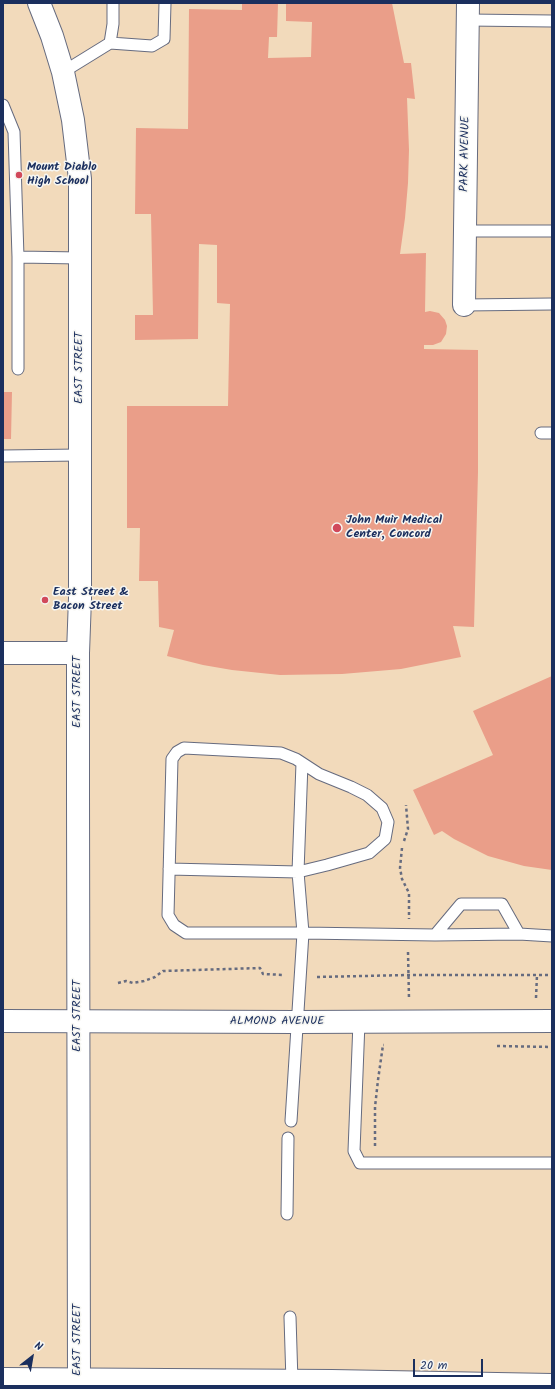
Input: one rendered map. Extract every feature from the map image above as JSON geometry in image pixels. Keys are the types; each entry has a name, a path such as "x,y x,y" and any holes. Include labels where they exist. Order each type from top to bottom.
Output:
{"street":[{"name":"EAST STREET","path":"39,3 52,36 63,72 73,120 80,179 80,598 78,653 79,1383"},
{"name":"PARK AVENUE","path":"464,305 468,12"},
{"path":"3,653 78,653"},
{"name":"ALMOND AVENUE","path":"3,1021 552,1021"},
{"path":"3,1379 79,1383 247,1384 332,1381 552,1385"}],"lane":[{"path":"110,43 113,24 113,3"},
{"path":"63,72 110,43 152,46 164,39 165,3"},
{"path":"468,12 552,21"},
{"path":"3,104 14,132 18,257 18,369"},
{"path":"465,232 552,231"},
{"path":"18,257 80,258"},
{"path":"464,305 552,304"},
{"path":"3,456 79,455"},
{"path":"169,870 298,872 369,853 385,839 388,822 382,808 367,795 319,774 302,763 281,753 184,748 177,752 172,759 169,870 168,915 174,925 186,933 435,935 519,934 552,936"},
{"path":"291,1121 296,1022 303,933 298,872 302,763"},
{"path":"435,935 461,904 502,904 519,934"},
{"path":"359,1022 354,1151 360,1163 552,1163"},
{"path":"287,1214 288,1138"},
{"path":"290,1317 292,1382"}],"path":[{"path":"118,983 144,981 155,977 163,971 260,968 263,974 300,976 552,975"},
{"path":"375,1163 375,1107 383,1045"}],"building":[{"path":"242,3 278,3 277,37 269,37 268,58 311,57 312,22 286,21 286,3 392,3 404,63 411,63 415,99 407,98 409,150 408,183 400,254 426,253 425,312 430,311 439,313 445,320 447,326 446,334 441,342 433,345 424,345 424,349 478,350 478,472 474,627 453,626 461,657 401,669 342,674 280,675 232,670 203,665 167,656 174,630 159,627 158,581 139,581 140,528 127,528 127,406 228,406 230,304 217,303 217,245 199,244 198,339 135,340 135,315 153,315 151,214 135,214 136,128 188,129 189,9 242,10"},
{"path":"3,392 12,392 11,439 3,439"},
{"path":"552,676 552,870 524,866 488,856 454,839 442,831 434,835 413,790 493,755 473,711"}],"place":[{"name":"Mount Diablo High School","path":"19,175"},
{"name":"John Muir Medical Center, Concord","path":"337,528"},
{"name":"East Street & Bacon Street","path":"45,600"}]}
